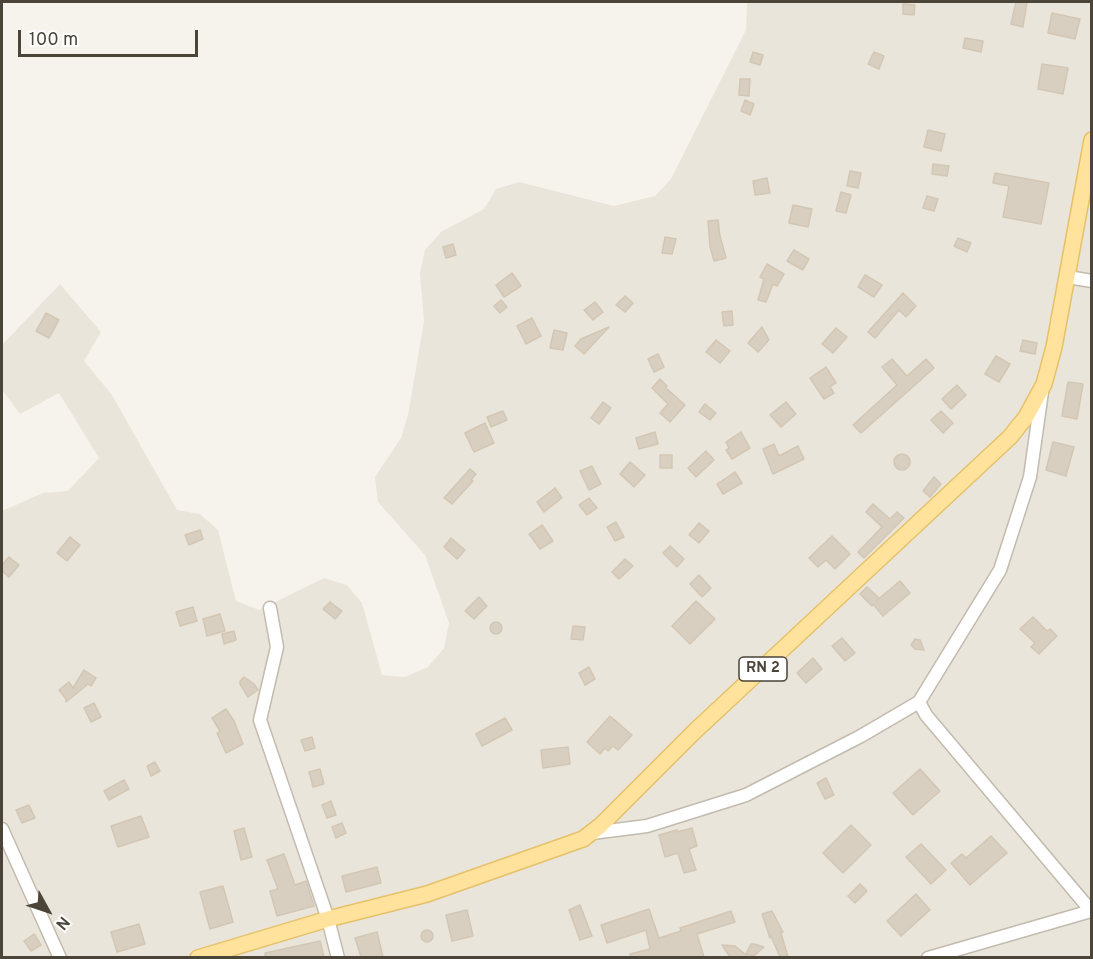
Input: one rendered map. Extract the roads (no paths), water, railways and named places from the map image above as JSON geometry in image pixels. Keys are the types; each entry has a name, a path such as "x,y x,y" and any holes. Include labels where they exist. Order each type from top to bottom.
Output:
{"main road":[{"name":"RN 2","path":"198,957 328,919 427,894 582,839 592,833 694,732 1010,437 1026,417 1044,384 1054,348 1092,140"}],"street":[{"path":"1068,278 1092,281"},
{"path":"592,833 647,826 746,795 861,736 919,702 1000,570 1030,477 1044,384"},
{"path":"270,608 277,646 260,720 328,919 338,957"},
{"path":"919,702 926,716 1091,911 928,957"},
{"path":"2,829 60,957"}]}
